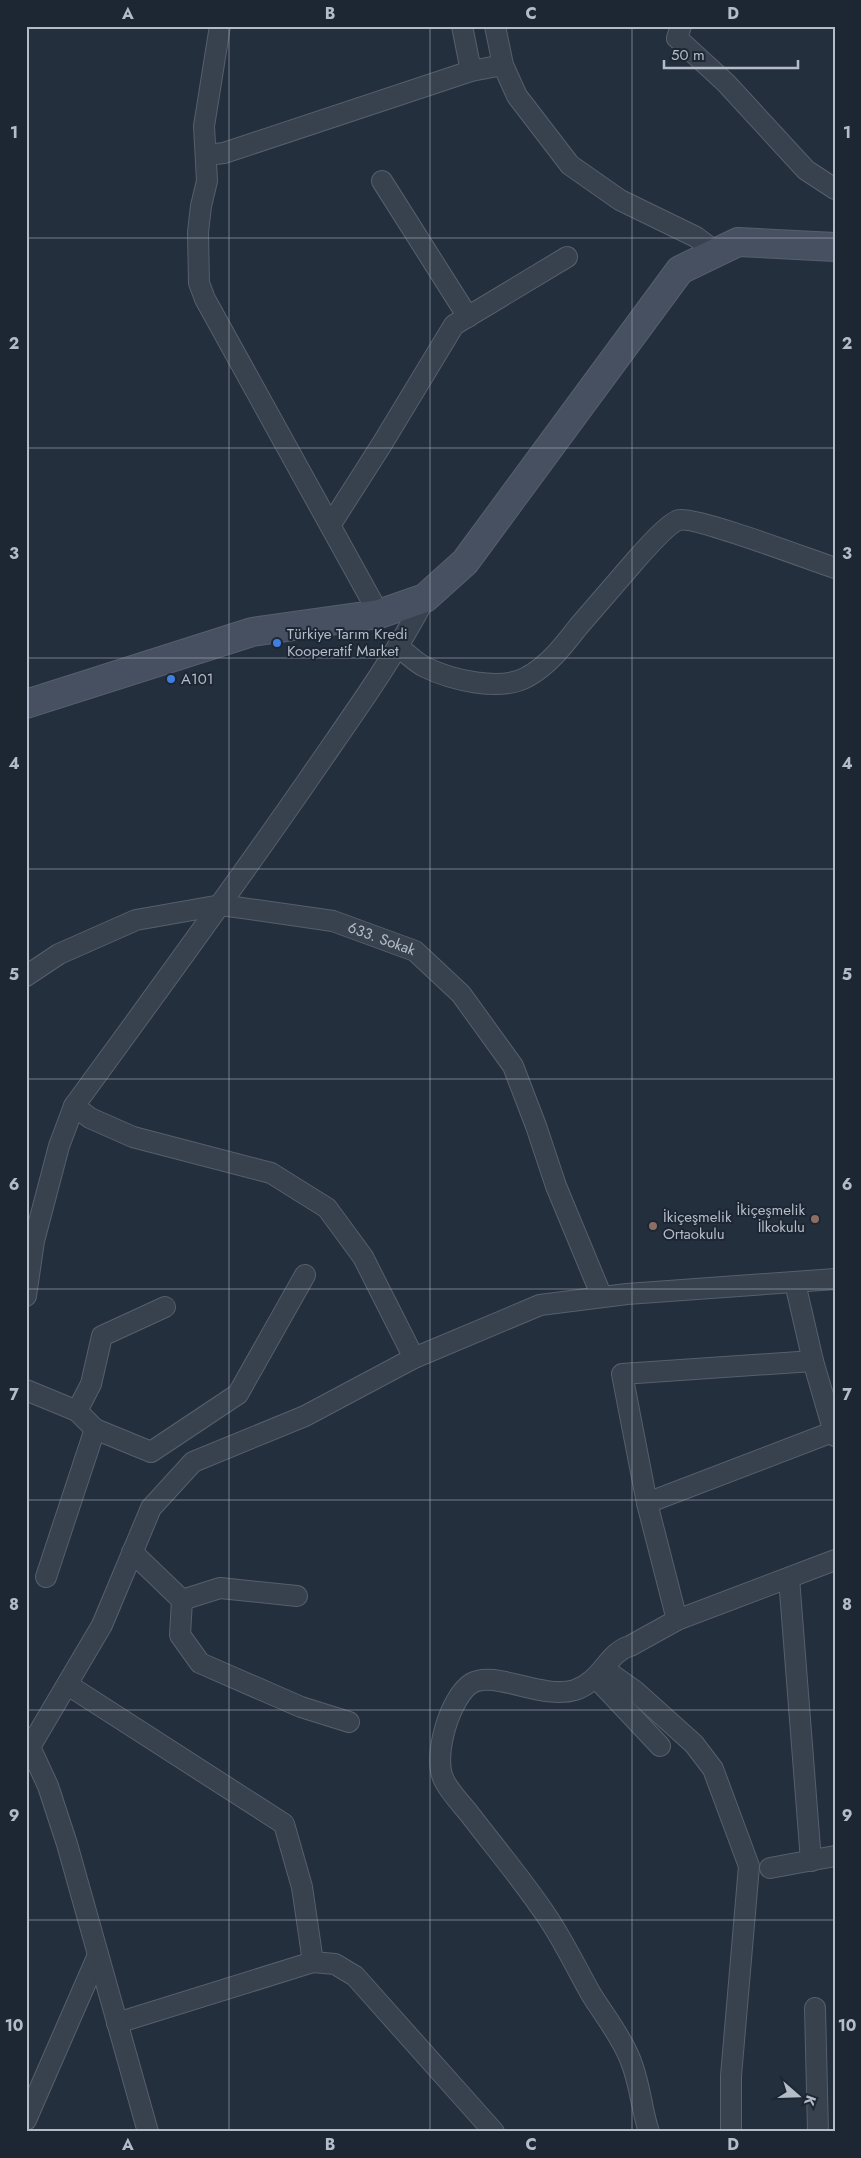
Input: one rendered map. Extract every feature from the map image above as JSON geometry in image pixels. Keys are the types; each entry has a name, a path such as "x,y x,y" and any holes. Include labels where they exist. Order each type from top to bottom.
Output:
{"street":[{"path":"220,26 204,126 207,180 201,206 197,257 199,283 204,299 331,524 379,614"},
{"path":"462,26 471,71"},
{"path":"496,26 503,65 517,96 570,165 620,200 696,237 716,252"},
{"path":"681,26 677,38 726,83 806,170 835,189"},
{"path":"206,155 224,153 471,71 503,65"},
{"path":"382,181 468,317"},
{"path":"26,1296 34,1241 59,1146 74,1106 221,905 398,646 425,598 465,562 680,270 738,242 822,246 835,258"},
{"path":"331,524 454,326 568,257"},
{"path":"398,646 424,667 461,679 486,684 507,685 526,678 547,664 642,553 664,531 679,520 716,528 835,568"},
{"path":"26,704 252,632 379,614 425,598"},
{"name":"633. Sokak","path":"26,976 59,954 136,920 221,905 333,921 415,952 461,994 513,1066 556,1186 602,1297"},
{"path":"74,1106 90,1118 133,1137 271,1173 327,1208 363,1256 414,1358"},
{"path":"26,1390 77,1411 95,1429 151,1452 238,1394 304,1274"},
{"path":"148,2132 67,1844 48,1786 28,1749 68,1686 102,1625 150,1508 193,1462 305,1416 414,1358 540,1305 602,1297 795,1284 835,1279"},
{"path":"646,1503 834,1433 813,1361 795,1284"},
{"path":"77,1411 91,1384 102,1336 165,1307"},
{"path":"677,1620 646,1503 622,1374 813,1361"},
{"path":"46,1577 95,1429"},
{"path":"132,1552 182,1600 180,1634 200,1663 301,1707 349,1722"},
{"path":"649,2132 630,2058 549,1919 443,1779 441,1763 442,1740 448,1720 460,1696 473,1682 490,1679 525,1688 556,1692 576,1689 600,1674 615,1654 623,1648 677,1620 835,1560"},
{"path":"789,1578 811,1861"},
{"path":"182,1600 220,1588 297,1596"},
{"path":"600,1674 660,1746"},
{"path":"600,1674 635,1691 694,1744 713,1769 749,1866 731,2076 731,2132"},
{"path":"68,1686 284,1824 302,1887 313,1962"},
{"path":"770,1868 835,1856"},
{"path":"26,2120 98,1955"},
{"path":"117,2023 313,1962 335,1964 355,1976 494,2132"},
{"path":"816,2008 818,2132"}],"place":[{"name":"Türkiye Tarım Kredi Kooperatif Market","path":"277,643"},
{"name":"A101","path":"171,679"},
{"name":"İkiçeşmelik İlkokulu","path":"815,1219"},
{"name":"İkiçeşmelik Ortaokulu","path":"653,1226"}]}
